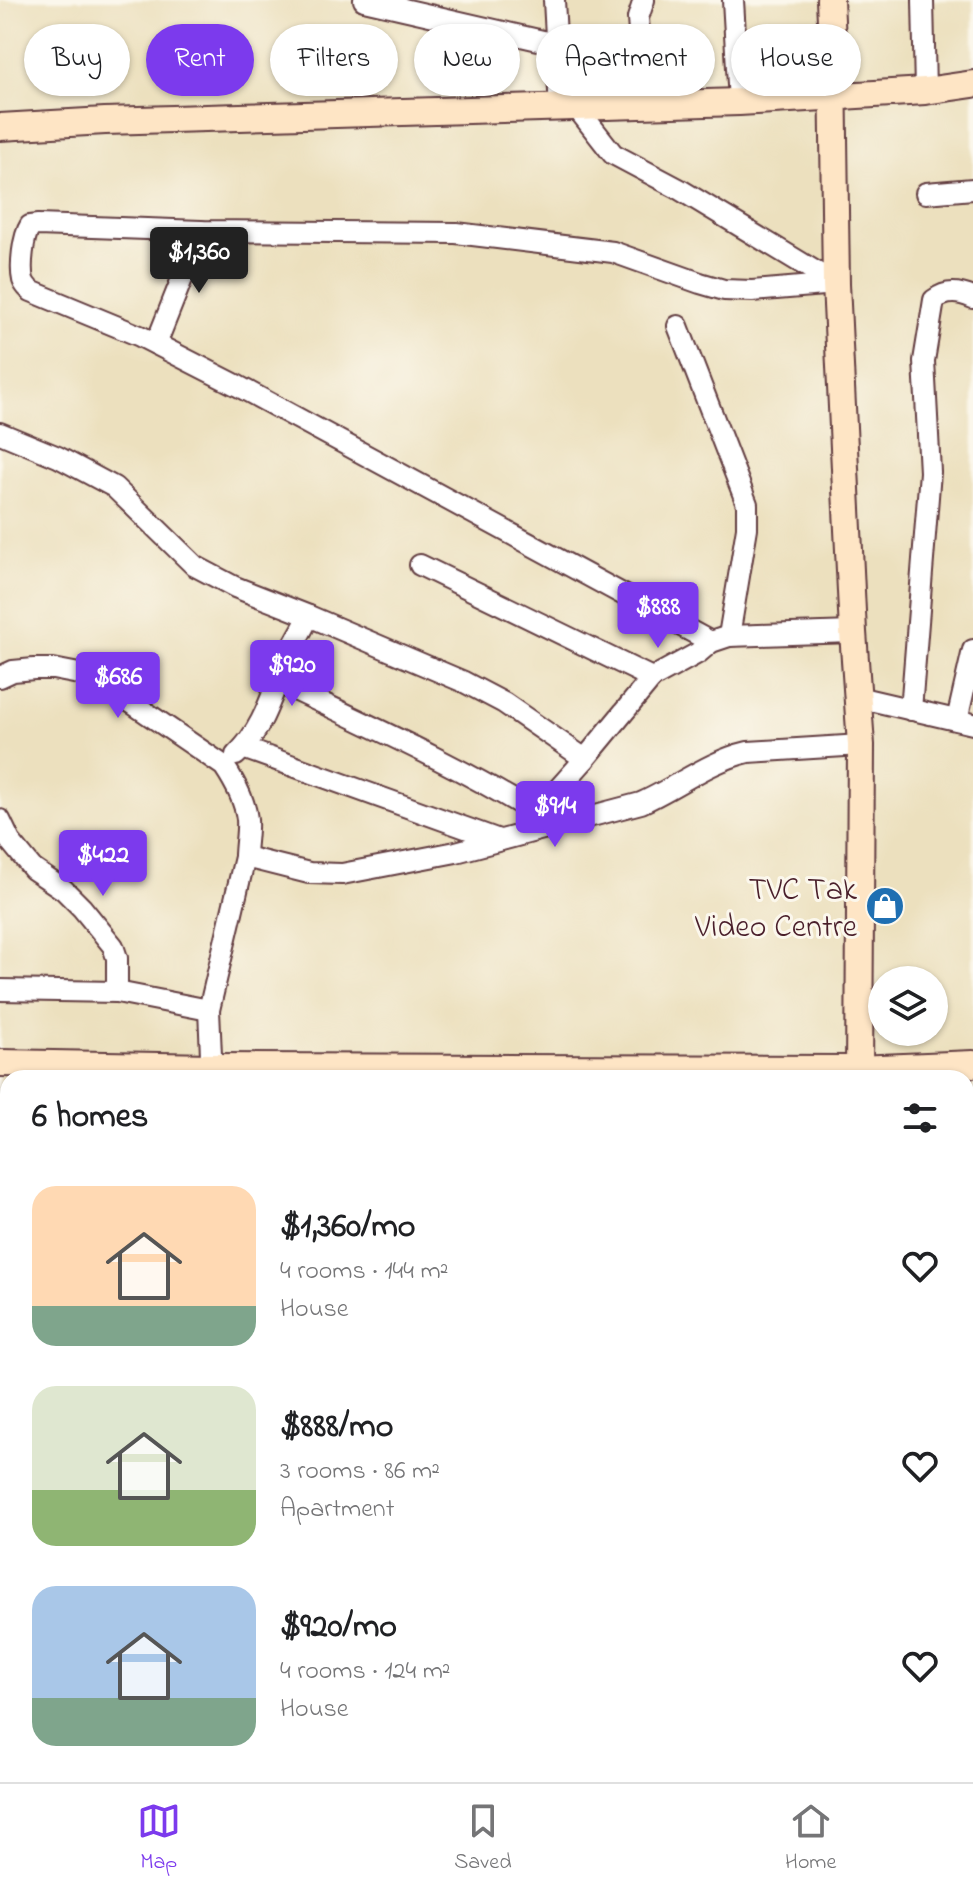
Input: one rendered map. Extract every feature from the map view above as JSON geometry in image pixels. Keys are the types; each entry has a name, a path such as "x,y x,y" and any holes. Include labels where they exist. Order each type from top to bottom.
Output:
{"street":[{"path":"364,0 536,39"},
{"path":"554,0 555,24"},
{"path":"644,0 638,18 644,106"},
{"path":"733,0 739,102"},
{"path":"830,0 836,284 861,745 858,1070"},
{"path":"923,0 925,91"},
{"path":"0,127 739,102 925,91 973,84"},
{"path":"566,96 568,108 613,154 679,189 836,284"},
{"path":"926,193 973,189"},
{"path":"720,639 156,344 31,291 23,278 24,235 30,226 38,225 201,231 456,233 613,252 724,290 752,291 836,284"},
{"path":"156,344 201,231"},
{"path":"911,710 930,472 924,361 934,300 943,293 959,293 973,298"},
{"path":"678,326 747,504 747,528 720,639"},
{"path":"0,433 58,457 114,487 195,566 235,587 464,682 504,703 585,759"},
{"path":"420,565 652,678"},
{"path":"224,766 243,748 268,708 284,664 309,616"},
{"path":"536,814 652,678 720,639 853,632"},
{"path":"857,697 965,722 973,650"},
{"path":"0,677 13,671 53,669 79,674 107,686 224,766 238,791 247,818 245,857 209,1010 212,1070"},
{"path":"278,682 483,782 556,826"},
{"path":"245,857 309,873 342,874 456,852 641,803 730,756 748,752 861,745"},
{"path":"243,748 499,840"},
{"path":"0,820 5,840 33,869 64,890 113,946 117,958 117,992"},
{"path":"0,990 117,992 209,1010"},
{"path":"904,1070 973,1064"},
{"path":"10,1068 62,1070"}],"place":[{"name":"TVC Tak Video Centre","path":"885,906"}]}
